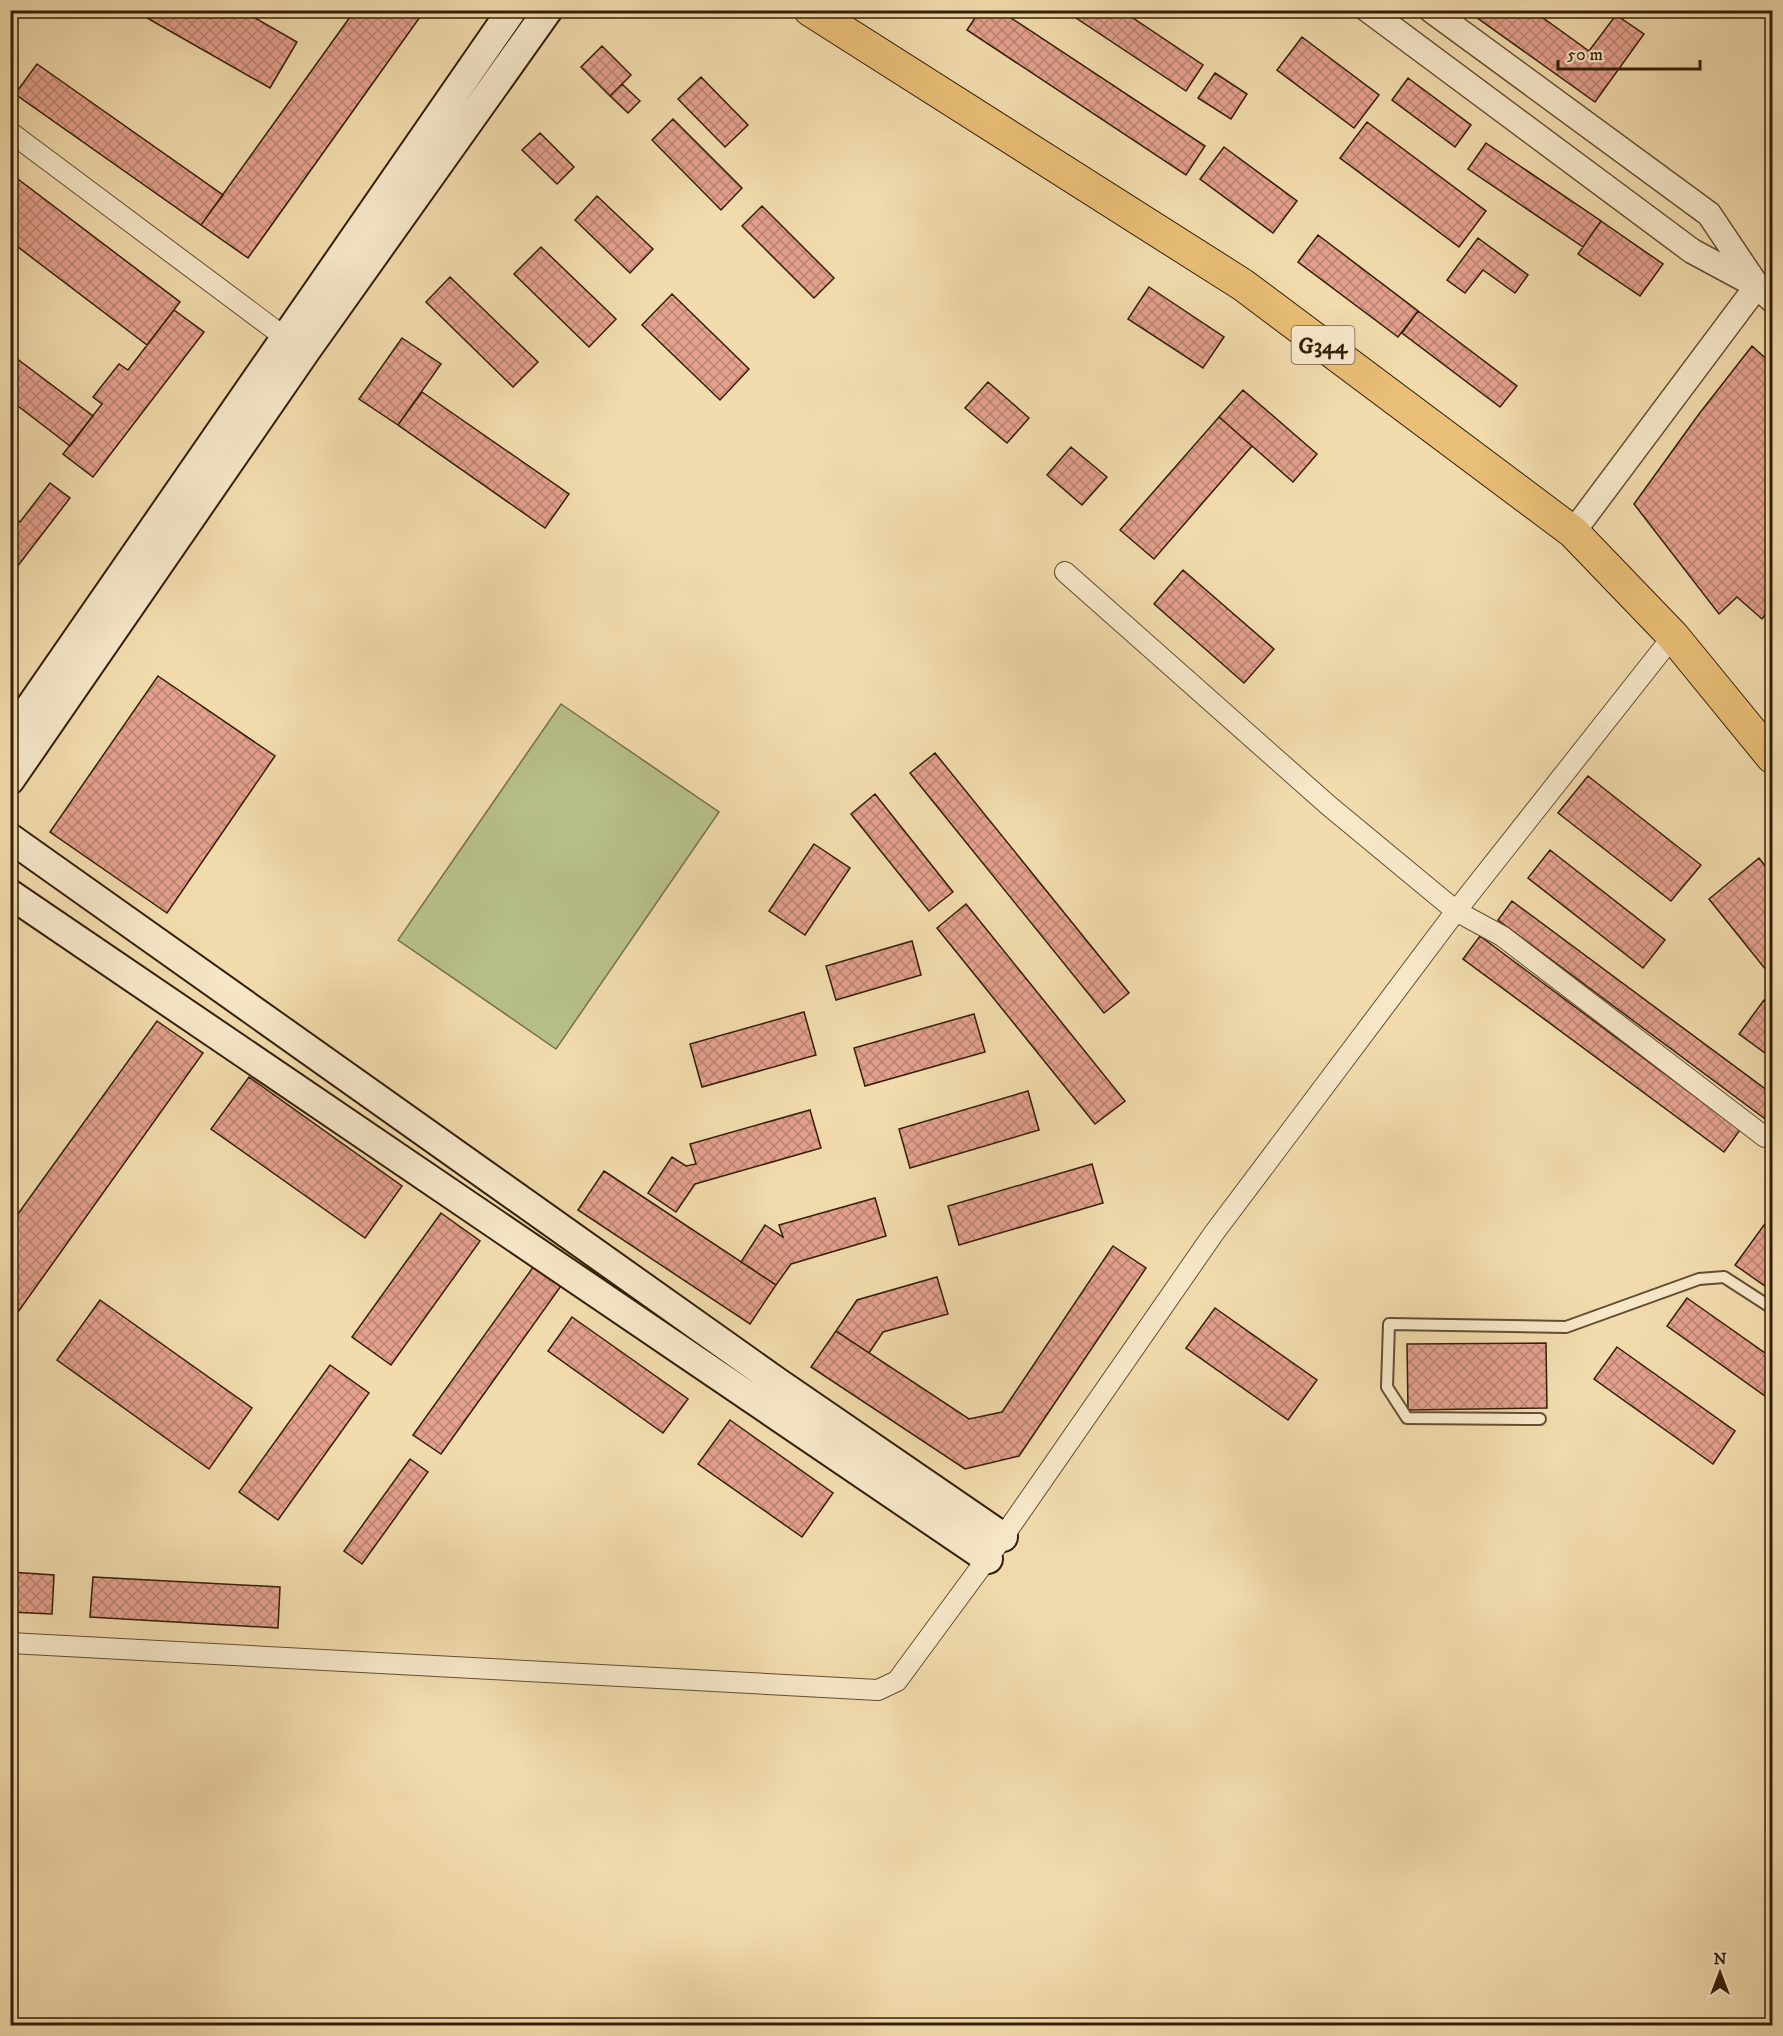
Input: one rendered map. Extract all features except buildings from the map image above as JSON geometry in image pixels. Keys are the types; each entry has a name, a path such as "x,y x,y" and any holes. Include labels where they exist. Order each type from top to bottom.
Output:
{"main road":[{"path":"10,780 512,10"},
{"path":"10,736 295,345 548,10"},
{"name":"G344","path":"810,10 1243,285 1573,532 1673,636 1773,757"},
{"path":"10,838 777,1382 995,1548"},
{"path":"10,894 995,1548"}],"street":[{"path":"1368,10 1692,250 1765,293"},
{"path":"1431,10 1709,214 1765,293"},
{"path":"10,132 295,345"},
{"path":"1573,532 1765,293"},
{"path":"1065,572 1328,805 1456,911 1502,936 1766,1137"},
{"path":"10,1643 878,1690 897,1681 995,1548 1214,1233 1456,911 1673,636"}],"lane":[{"path":"1540,1419 1407,1418 1386,1387 1389,1324 1566,1327 1699,1279 1724,1277 1773,1308"}],"green space":[{"path":"561,704 719,812 556,1049 398,940"}]}
